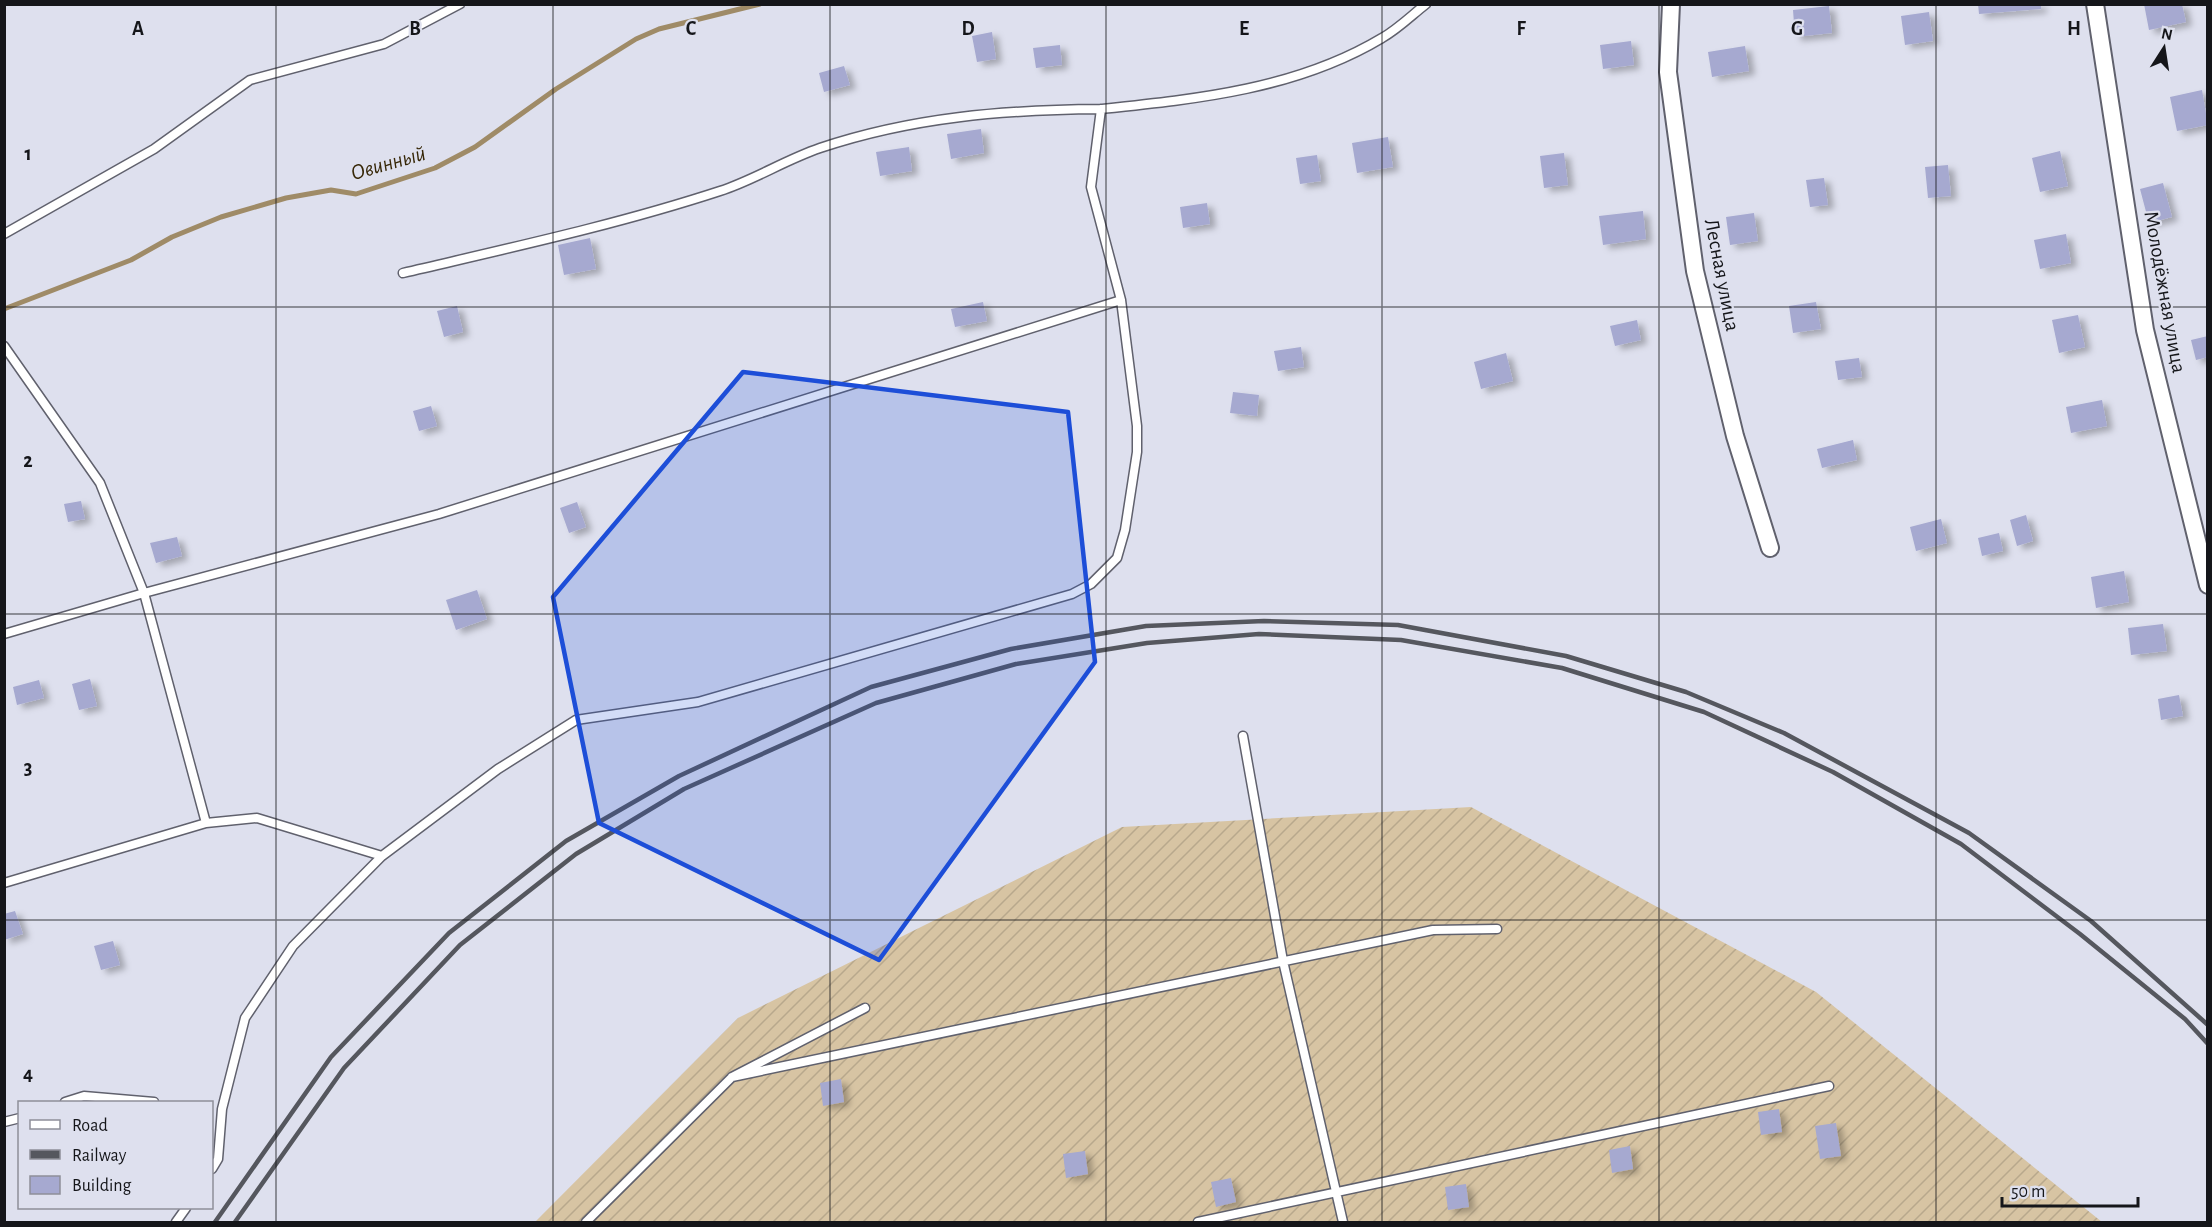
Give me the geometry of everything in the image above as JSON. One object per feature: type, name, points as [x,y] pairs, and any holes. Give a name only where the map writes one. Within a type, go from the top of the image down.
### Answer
[{"type":"street","name":"Лесная улица","points":[[1671,4],[1668,72],[1695,271],[1735,436],[1770,548]]},
{"type":"street","name":"Молодёжная улица","points":[[2095,4],[2145,330],[2208,585]]},
{"type":"lane","points":[[4,234],[154,149],[250,80],[384,44],[460,4]]},
{"type":"lane","points":[[404,273],[583,230],[721,191],[817,149],[867,134],[946,117],[1032,110],[1101,109],[1189,100],[1258,87],[1302,75],[1384,37],[1426,4]]},
{"type":"lane","points":[[213,1168],[218,1160],[222,1109],[245,1018],[293,946],[382,856],[498,769],[576,720],[698,702],[1072,594],[1091,584],[1117,558],[1125,530],[1137,452],[1137,426],[1121,300],[1091,187],[1101,109]]},
{"type":"lane","points":[[4,634],[144,593],[439,514],[1121,300]]},
{"type":"lane","points":[[4,346],[100,483],[144,593],[206,823]]},
{"type":"lane","points":[[1243,736],[1283,961],[1343,1222]]},
{"type":"lane","points":[[4,883],[206,823],[256,818],[382,856]]},
{"type":"lane","points":[[732,1077],[1433,930],[1497,929]]},
{"type":"lane","points":[[586,1222],[732,1077],[865,1008]]},
{"type":"lane","points":[[1198,1222],[1829,1086]]},
{"type":"lane","points":[[68,1101],[84,1096],[142,1101]]},
{"type":"lane","points":[[213,1108],[222,1109]]},
{"type":"lane","points":[[176,1222],[185,1209]]},
{"type":"highlighted area","points":[[743,372],[1068,412],[1095,662],[879,960],[599,823],[553,597]]},
{"type":"shaded area","points":[[1471,807],[1816,992],[2102,1222],[535,1222],[738,1018],[1122,827]]},
{"type":"building","points":[[1978,4],[2041,4],[2041,9],[1979,14]]},
{"type":"building","points":[[2144,4],[2182,4],[2186,22],[2149,30]]},
{"type":"building","points":[[1829,6],[1832,33],[1795,37],[1793,10]]},
{"type":"building","points":[[1929,12],[1933,41],[1905,45],[1901,16]]},
{"type":"building","points":[[992,32],[996,59],[977,62],[972,36]]},
{"type":"building","points":[[1631,41],[1634,65],[1603,69],[1600,45]]},
{"type":"building","points":[[1060,45],[1062,65],[1036,68],[1033,48]]},
{"type":"building","points":[[1745,46],[1749,71],[1712,77],[1708,52]]},
{"type":"building","points":[[844,66],[850,85],[824,92],[819,73]]},
{"type":"building","points":[[2202,90],[2208,125],[2177,131],[2170,97]]},
{"type":"building","points":[[981,129],[984,153],[951,159],[947,134]]},
{"type":"building","points":[[1388,137],[1393,167],[1357,173],[1352,143]]},
{"type":"building","points":[[909,147],[912,171],[880,176],[876,152]]},
{"type":"building","points":[[2060,151],[2068,186],[2040,192],[2032,158]]},
{"type":"building","points":[[1564,153],[1568,185],[1544,188],[1540,156]]},
{"type":"building","points":[[1317,155],[1321,181],[1300,184],[1296,158]]},
{"type":"building","points":[[1948,165],[1951,196],[1928,198],[1925,167]]},
{"type":"building","points":[[1824,178],[1828,205],[1810,207],[1806,180]]},
{"type":"building","points":[[2163,183],[2172,217],[2149,223],[2140,189]]},
{"type":"building","points":[[1207,203],[1210,224],[1183,228],[1180,207]]},
{"type":"building","points":[[1643,211],[1646,239],[1603,245],[1599,216]]},
{"type":"building","points":[[1754,213],[1758,241],[1730,245],[1726,217]]},
{"type":"building","points":[[2066,234],[2071,263],[2040,269],[2034,240]]},
{"type":"building","points":[[590,238],[596,269],[564,275],[558,245]]},
{"type":"building","points":[[983,302],[987,321],[955,327],[951,309]]},
{"type":"building","points":[[1816,302],[1821,329],[1793,333],[1789,306]]},
{"type":"building","points":[[457,306],[463,332],[444,337],[437,311]]},
{"type":"building","points":[[2078,315],[2085,347],[2059,353],[2052,320]]},
{"type":"building","points":[[1637,320],[1641,340],[1615,346],[1610,326]]},
{"type":"building","points":[[2208,336],[2208,357],[2196,360],[2191,340]]},
{"type":"building","points":[[1301,347],[1304,367],[1278,371],[1274,351]]},
{"type":"building","points":[[1506,353],[1513,381],[1481,389],[1474,362]]},
{"type":"building","points":[[1859,358],[1862,377],[1838,380],[1835,361]]},
{"type":"building","points":[[1233,392],[1259,395],[1257,416],[1230,413]]},
{"type":"building","points":[[2102,400],[2107,426],[2071,433],[2066,407]]},
{"type":"building","points":[[431,406],[437,426],[419,431],[413,411]]},
{"type":"building","points":[[1853,440],[1857,460],[1822,468],[1817,449]]},
{"type":"building","points":[[81,501],[85,519],[68,522],[64,504]]},
{"type":"building","points":[[577,502],[586,527],[569,533],[560,508]]},
{"type":"building","points":[[2026,515],[2033,541],[2017,546],[2010,520]]},
{"type":"building","points":[[1941,519],[1947,543],[1916,551],[1910,527]]},
{"type":"building","points":[[1999,533],[2003,551],[1982,556],[1978,538]]},
{"type":"building","points":[[177,537],[182,556],[156,563],[150,543]]},
{"type":"building","points":[[2124,571],[2129,602],[2096,608],[2091,577]]},
{"type":"building","points":[[477,590],[487,619],[456,630],[446,600]]},
{"type":"building","points":[[2163,624],[2167,651],[2131,655],[2128,628]]},
{"type":"building","points":[[90,679],[97,706],[79,710],[72,684]]},
{"type":"building","points":[[39,680],[44,698],[17,705],[13,687]]},
{"type":"building","points":[[2179,695],[2183,716],[2161,720],[2158,699]]},
{"type":"building","points":[[15,911],[23,934],[4,940],[4,914]]},
{"type":"building","points":[[113,941],[120,965],[101,970],[94,946]]},
{"type":"building","points":[[841,1079],[844,1102],[823,1106],[820,1083]]},
{"type":"building","points":[[1779,1109],[1782,1132],[1761,1135],[1758,1112]]},
{"type":"building","points":[[1836,1123],[1841,1156],[1820,1159],[1815,1126]]},
{"type":"building","points":[[1630,1146],[1633,1169],[1612,1173],[1609,1150]]},
{"type":"building","points":[[1085,1151],[1088,1174],[1066,1178],[1063,1154]]},
{"type":"building","points":[[1231,1178],[1236,1202],[1216,1207],[1211,1182]]},
{"type":"building","points":[[1466,1184],[1469,1207],[1448,1210],[1445,1187]]},
{"type":"waterway","name":"Овинный","points":[[4,309],[131,260],[172,237],[221,217],[286,198],[331,190],[356,194],[435,168],[475,147],[556,89],[636,39],[659,29],[760,4]]},
{"type":"railway","points":[[215,1222],[331,1057],[449,933],[566,841],[679,776],[871,687],[1011,649],[1146,626],[1264,621],[1398,625],[1566,656],[1686,692],[1784,733],[1969,833],[2091,921],[2208,1025]]},
{"type":"railway","points":[[235,1222],[344,1068],[460,945],[576,854],[684,789],[876,703],[1016,664],[1147,643],[1259,634],[1401,640],[1562,668],[1704,712],[1833,772],[1961,844],[2080,934],[2185,1019],[2208,1044]]}]
